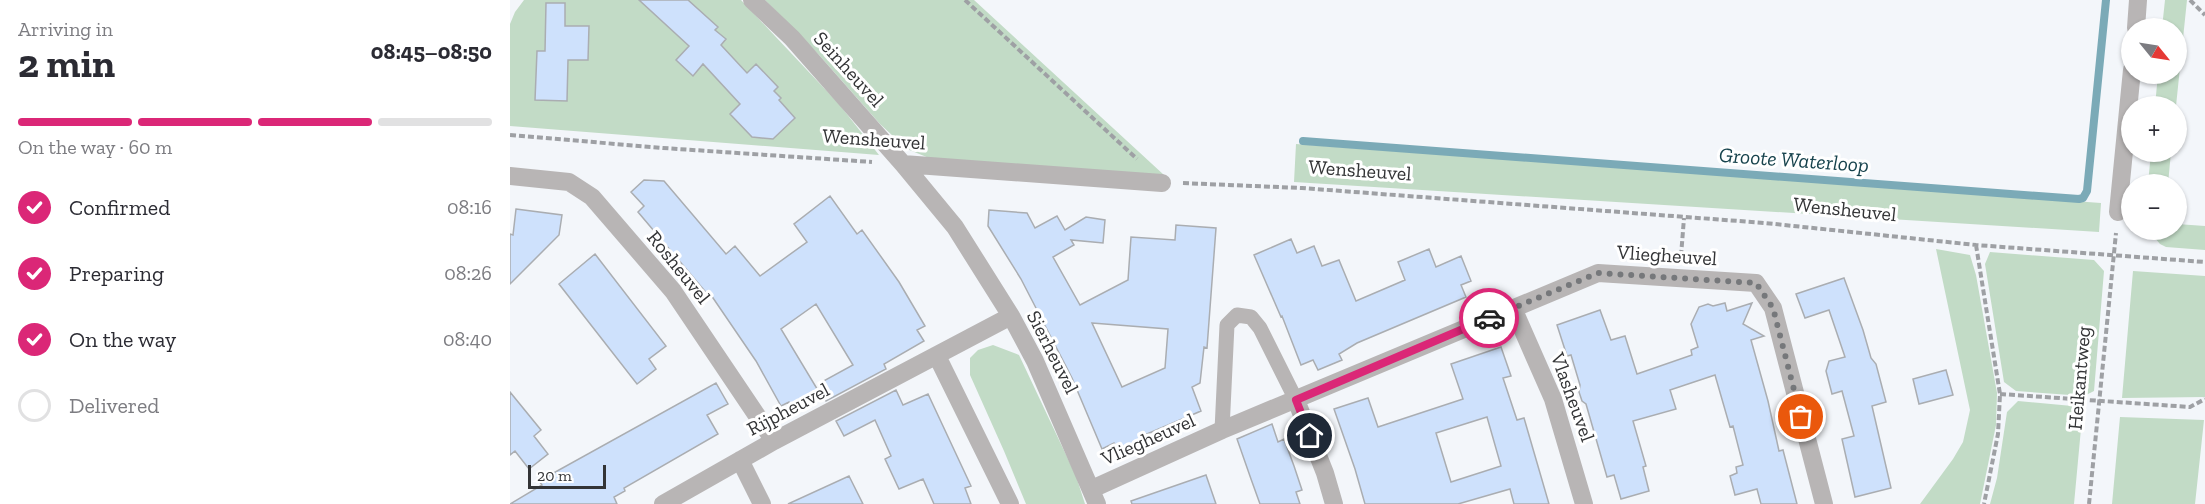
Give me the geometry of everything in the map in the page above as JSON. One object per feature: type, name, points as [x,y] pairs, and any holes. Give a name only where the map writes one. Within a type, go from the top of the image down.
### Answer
[{"type":"street","name":"Seinheuvel","points":[[752,0],[792,38],[955,227]]},
{"type":"street","points":[[2137,18],[2138,0]]},
{"type":"street","points":[[2118,212],[2131,84]]},
{"type":"street","name":"Wensheuvel","points":[[903,164],[1162,183]]},
{"type":"street","name":"Rosheuvel","points":[[510,176],[569,183],[592,197],[673,291],[774,441]]},
{"type":"street","name":"Sierheuvel","points":[[955,227],[1011,316],[1035,361],[1095,496]]},
{"type":"street","name":"Vliegheuvel","points":[[1095,496],[1222,430],[1598,273],[1756,283],[1773,308],[1824,504]]},
{"type":"street","name":"Vlasheuvel","points":[[1513,308],[1553,399],[1584,504]]},
{"type":"street","name":"Rijpheuvel","points":[[663,504],[774,441],[1011,316]]},
{"type":"street","points":[[937,356],[1010,504]]},
{"type":"street","points":[[1296,400],[1325,473],[1334,504]]},
{"type":"street","points":[[740,460],[762,504]]},
{"type":"lane","name":"Vliegheuvel","points":[[1222,430],[1227,325],[1237,315],[1251,317],[1260,328],[1296,400]]},
{"type":"path","points":[[964,0],[1162,183]]},
{"type":"path","points":[[2190,0],[2205,15]]},
{"type":"path","name":"Wensheuvel","points":[[510,135],[903,164]]},
{"type":"path","name":"Wensheuvel","points":[[1162,183],[1302,188],[1765,223],[1976,245],[2205,262]]},
{"type":"path","points":[[1678,278],[1684,218]]},
{"type":"path","points":[[1976,245],[2000,394],[1998,434],[1984,504]]},
{"type":"path","name":"Heikantweg","points":[[2089,504],[2114,256]]},
{"type":"path","points":[[2000,394],[2190,407],[2205,399]]},
{"type":"green space","points":[[524,0],[741,0],[839,104],[879,155],[510,126],[510,24]]},
{"type":"green space","points":[[765,0],[974,0],[1164,175],[934,160],[907,149],[880,124],[819,55]]},
{"type":"green space","points":[[2165,0],[2187,0],[2185,18],[2163,18]]},
{"type":"green space","points":[[2157,84],[2178,84],[2177,96],[2156,96]]},
{"type":"green space","points":[[1296,144],[2101,203],[2099,232],[1294,182]]},
{"type":"green space","points":[[2150,162],[2170,162],[2169,174],[2149,174]]},
{"type":"green space","points":[[2187,225],[2205,226],[2205,250],[2166,247],[2157,240],[2187,240]]},
{"type":"green space","points":[[1936,249],[1970,255],[1976,275],[1997,393],[1996,425],[1980,504],[1920,504],[1963,442],[1970,410]]},
{"type":"green space","points":[[1990,252],[2094,260],[2104,271],[2094,391],[2084,396],[2016,391],[2004,382],[1985,264]]},
{"type":"green space","points":[[2133,271],[2205,276],[2205,397],[2122,398]]},
{"type":"green space","points":[[993,345],[1019,355],[1076,476],[1085,504],[1026,504],[970,375],[970,358],[978,350]]},
{"type":"green space","points":[[2018,401],[2083,407],[2074,504],[1990,504],[1997,478],[2007,412]]},
{"type":"green space","points":[[2120,417],[2204,420],[2195,504],[2112,504]]},
{"type":"building","points":[[639,0],[688,0],[718,27],[715,30],[726,39],[721,45],[747,73],[756,64],[778,87],[774,91],[795,118],[773,139],[752,137],[730,114],[740,104],[703,64],[693,76],[676,60],[689,46]]},
{"type":"building","points":[[546,3],[565,3],[565,26],[589,26],[588,60],[568,60],[567,101],[535,100],[537,51],[545,51]]},
{"type":"building","points":[[644,180],[664,181],[726,254],[735,246],[760,276],[807,242],[794,224],[830,196],[857,234],[862,230],[899,282],[925,326],[917,330],[924,341],[884,364],[886,369],[826,401],[818,384],[853,365],[816,304],[781,329],[822,397],[794,412],[789,402],[781,406],[756,361],[711,295],[709,296],[638,212],[644,206],[631,192]]},
{"type":"building","points":[[516,209],[562,215],[559,235],[510,284],[510,234],[513,235]]},
{"type":"building","points":[[989,210],[1027,213],[1035,228],[1057,216],[1065,230],[1086,217],[1105,220],[1103,243],[1071,240],[1074,245],[1053,257],[1080,305],[1128,280],[1131,237],[1175,240],[1176,225],[1216,228],[1207,348],[1204,347],[1200,383],[1192,387],[1201,411],[1140,437],[1143,444],[1119,454],[1114,443],[1102,449],[1072,378],[1021,279],[988,226]],"holes":[[[1092,323],[1168,329],[1165,368],[1122,387]]]},
{"type":"building","points":[[1291,239],[1297,253],[1314,246],[1322,266],[1339,260],[1356,301],[1405,280],[1398,262],[1429,249],[1436,267],[1461,256],[1471,281],[1461,285],[1466,297],[1357,343],[1339,354],[1342,360],[1318,370],[1313,360],[1301,365],[1254,255]]},
{"type":"building","points":[[595,254],[666,346],[649,359],[656,369],[637,384],[559,284]]},
{"type":"building","points":[[1844,278],[1871,358],[1876,364],[1886,402],[1872,406],[1891,488],[1855,497],[1842,439],[1854,436],[1842,391],[1832,394],[1826,371],[1829,361],[1845,357],[1829,310],[1805,318],[1796,294]]},
{"type":"building","points":[[1725,303],[1727,311],[1752,303],[1743,324],[1764,336],[1751,340],[1779,451],[1783,450],[1797,504],[1761,504],[1757,489],[1735,495],[1730,476],[1737,473],[1736,467],[1743,465],[1733,426],[1730,427],[1715,375],[1670,390],[1676,409],[1633,421],[1646,466],[1643,467],[1649,491],[1621,499],[1614,475],[1607,477],[1586,404],[1582,401],[1579,392],[1580,385],[1571,355],[1567,356],[1557,325],[1600,310],[1611,340],[1625,336],[1637,374],[1692,355],[1691,350],[1698,347],[1691,324],[1699,307]]},
{"type":"building","points":[[1501,347],[1511,376],[1503,378],[1517,420],[1524,418],[1549,504],[1514,504],[1510,489],[1458,504],[1365,504],[1334,409],[1368,398],[1378,427],[1463,399],[1451,364]],"holes":[[[1487,417],[1501,466],[1451,482],[1436,433]]]},
{"type":"building","points":[[1946,370],[1953,395],[1919,404],[1913,379]]},
{"type":"building","points":[[716,383],[728,404],[707,415],[718,434],[624,488],[625,491],[614,497],[617,504],[510,504],[542,485],[539,481]]},
{"type":"building","points":[[896,390],[903,405],[928,394],[971,486],[965,488],[971,504],[934,504],[923,479],[899,489],[885,459],[891,456],[875,420],[844,436],[836,421]]},
{"type":"building","points":[[510,392],[541,430],[534,436],[548,454],[529,469],[515,451],[510,455]]},
{"type":"building","points":[[1272,424],[1278,442],[1284,439],[1294,466],[1302,490],[1296,492],[1300,504],[1260,504],[1237,439]]},
{"type":"building","points":[[1206,475],[1216,504],[1132,504],[1131,501]]},
{"type":"building","points":[[849,476],[863,504],[788,504]]},
{"type":"waterway","name":"Groote Waterloop","points":[[1303,141],[2079,199],[2083,198],[2087,191],[2106,0]]},
{"type":"way so far","points":[[1489,318],[1598,273],[1756,283],[1773,308],[1801,417]]},
{"type":"route","points":[[1310,436],[1296,400],[1489,318]]}]
